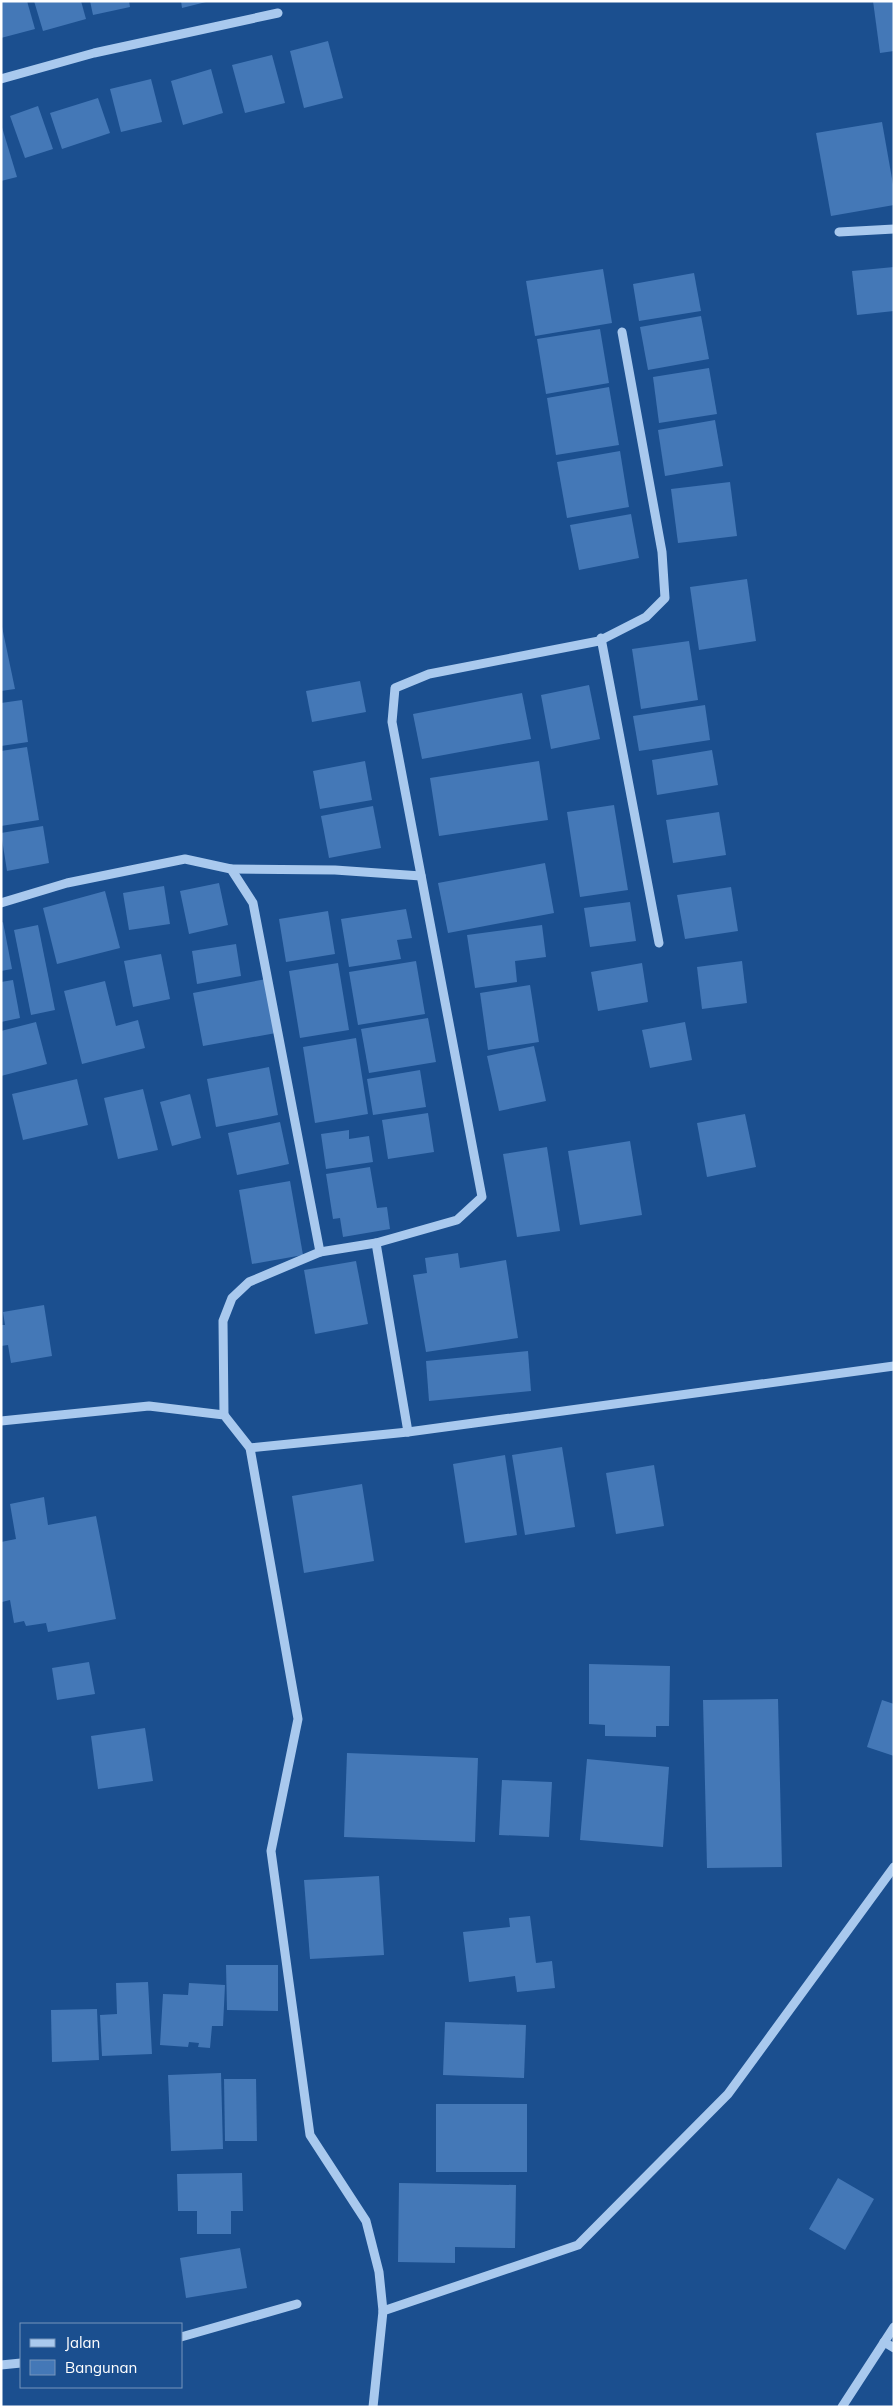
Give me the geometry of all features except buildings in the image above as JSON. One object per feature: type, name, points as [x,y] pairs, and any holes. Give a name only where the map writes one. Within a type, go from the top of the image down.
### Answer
[{"type":"street","points":[[1,80],[94,53],[278,13]]},
{"type":"street","points":[[840,232],[894,229]]},
{"type":"street","points":[[373,2407],[384,2311],[379,2272],[366,2221],[310,2135],[271,1851],[298,1719],[250,1448],[224,1415],[223,1321],[232,1298],[249,1282],[320,1252],[376,1243],[457,1220],[482,1197],[392,722],[395,688],[429,674],[599,641],[601,638],[646,617],[665,598],[662,552],[622,332]]},
{"type":"street","points":[[601,638],[659,942]]},
{"type":"street","points":[[1,904],[67,883],[185,859],[232,869],[335,870],[421,876]]},
{"type":"street","points":[[232,869],[253,903],[320,1252]]},
{"type":"street","points":[[376,1243],[408,1432]]},
{"type":"street","points":[[250,1448],[408,1432],[894,1366]]},
{"type":"street","points":[[1,1421],[149,1406],[224,1415]]},
{"type":"street","points":[[384,2311],[578,2245],[728,2094],[894,1867]]},
{"type":"street","points":[[182,2337],[297,2304]]},
{"type":"street","points":[[842,2407],[894,2327]]},
{"type":"street","points":[[884,2342],[894,2348]]},
{"type":"street","points":[[1,2365],[20,2363]]}]
